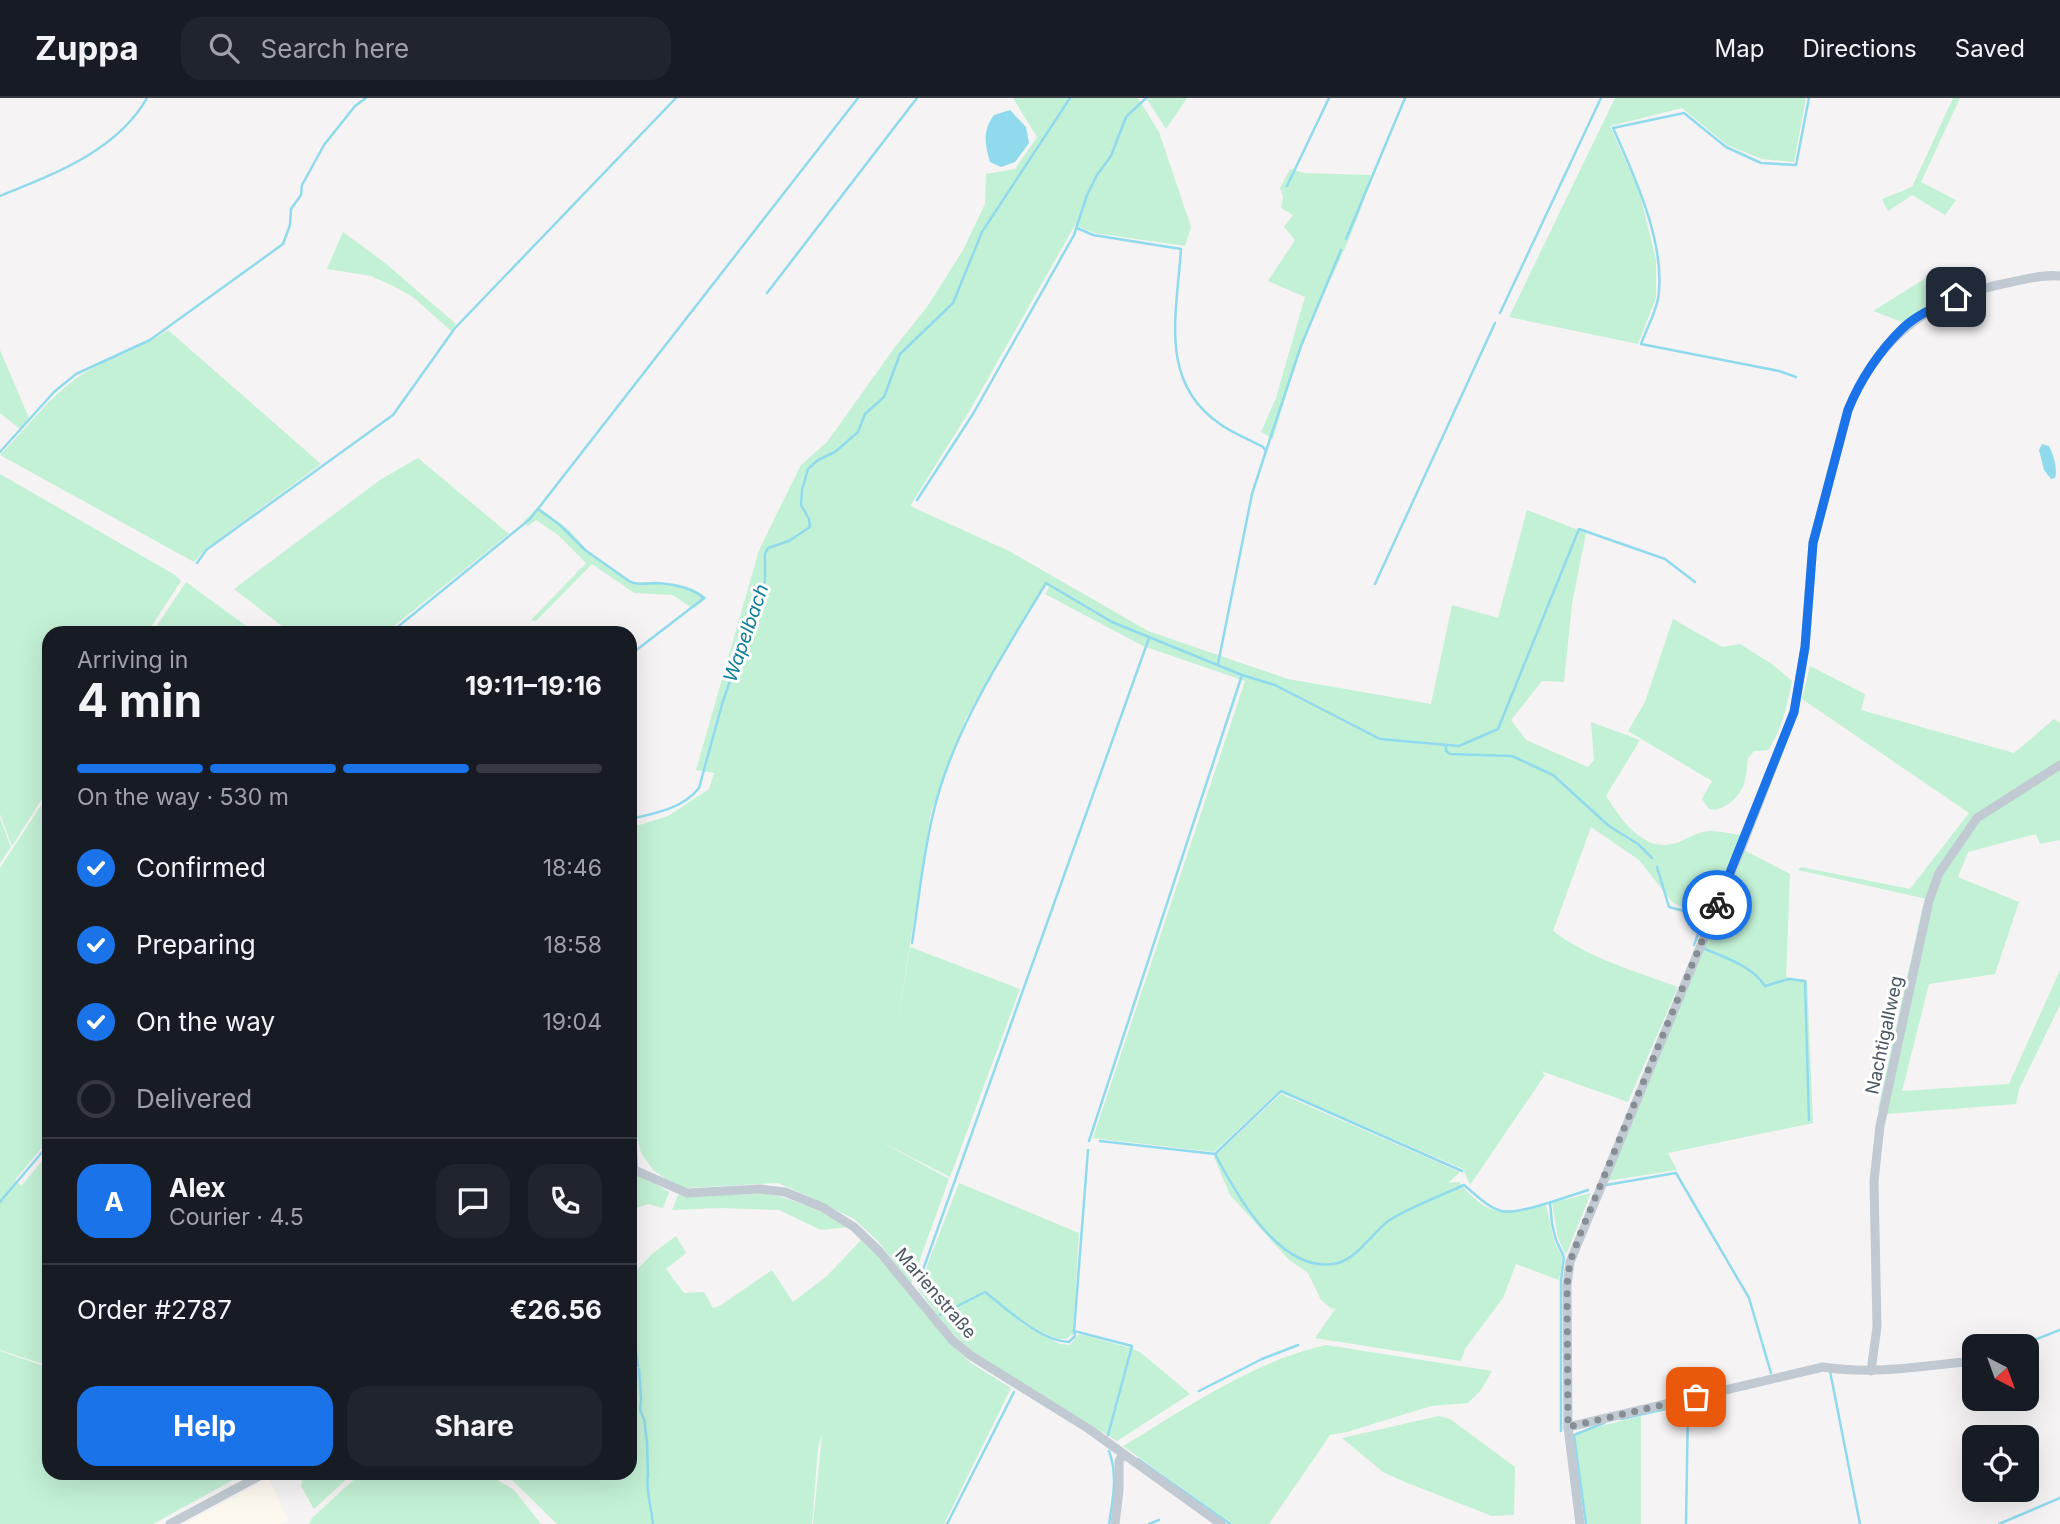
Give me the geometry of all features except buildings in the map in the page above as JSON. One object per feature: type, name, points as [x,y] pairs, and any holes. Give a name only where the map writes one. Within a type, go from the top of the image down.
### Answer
[{"type":"street","points":[[1580,1524],[1568,1427],[1567,1285],[1570,1262],[1786,738],[1794,712],[1805,647],[1813,543],[1841,433],[1857,389],[1903,328],[1930,310],[1956,297],[1989,286],[2059,273]]},
{"type":"street","name":"Nachtigallweg","points":[[1871,1371],[1877,1327],[1874,1181],[1880,1126],[1929,901],[1939,873],[1977,818],[2060,765]]},
{"type":"street","name":"Marienstraße","points":[[637,1170],[687,1193],[760,1189],[785,1192],[822,1207],[854,1227],[870,1243],[961,1348],[1089,1429],[1221,1524]]},
{"type":"street","points":[[1568,1427],[1823,1367],[1850,1372],[1962,1362]]},
{"type":"street","points":[[1115,1524],[1119,1461],[1123,1454]]},
{"type":"street","points":[[170,1524],[252,1480]]},
{"type":"shaded area","points":[[265,1480],[270,1480],[288,1520],[282,1524],[185,1524]]},
{"type":"green space","points":[[1013,98],[1138,98],[1159,132],[1191,227],[1185,246],[1094,233],[1075,225],[970,410],[910,506],[1009,551],[1148,631],[1288,679],[1431,704],[1452,605],[1498,618],[1527,510],[1586,533],[1572,604],[1564,682],[1542,681],[1511,720],[1526,740],[1588,767],[1594,760],[1591,722],[1640,740],[1606,796],[1625,823],[1651,843],[1672,844],[1707,831],[1741,835],[1707,917],[1673,903],[1639,860],[1591,827],[1553,931],[1597,957],[1678,987],[1628,1102],[1541,1071],[1545,1075],[1470,1185],[1463,1169],[1280,1090],[1214,1152],[1093,1138],[1245,681],[1143,646],[1045,594],[1049,587],[1044,585],[966,718],[931,812],[895,1038],[910,947],[1020,989],[950,1177],[878,1140],[949,1179],[911,1284],[878,1241],[854,1219],[810,1197],[778,1183],[685,1188],[653,1170],[641,1153],[637,1136],[637,826],[668,816],[709,789],[714,773],[696,770],[759,550],[801,465],[827,442],[927,307],[962,252],[985,204],[986,174],[1015,169],[1037,137]]},
{"type":"green space","points":[[1146,98],[1187,98],[1166,129]]},
{"type":"green space","points":[[1615,98],[1806,98],[1794,162],[1762,159],[1727,145],[1682,108],[1610,126],[1639,191],[1656,260],[1656,298],[1638,344],[1509,317]]},
{"type":"green space","points":[[1953,98],[1960,98],[1921,182],[1956,200],[1945,215],[1912,195],[1888,211],[1882,199],[1912,187]]},
{"type":"green space","points":[[1290,169],[1304,173],[1371,175],[1357,220],[1302,346],[1273,439],[1261,432],[1276,398],[1305,297],[1268,281],[1295,240],[1284,227],[1293,215],[1281,208],[1283,197],[1280,188]]},
{"type":"green space","points":[[343,232],[385,263],[456,324],[451,331],[413,297],[393,286],[371,276],[327,269]]},
{"type":"green space","points":[[1939,270],[1953,292],[1902,322],[1873,311]]},
{"type":"green space","points":[[168,330],[321,464],[205,549],[194,562],[0,455],[48,403],[81,375]]},
{"type":"green space","points":[[0,350],[29,418],[20,429],[0,413]]},
{"type":"green space","points":[[418,458],[509,534],[394,626],[282,626],[234,589],[380,480]]},
{"type":"green space","points":[[0,474],[175,575],[181,581],[152,626],[42,626],[42,799],[12,846],[0,814]]},
{"type":"green space","points":[[538,507],[569,530],[587,550],[630,581],[682,585],[707,598],[693,609],[673,595],[634,593],[592,564],[536,621],[531,620],[586,563],[558,535],[536,520],[528,526],[524,521]]},
{"type":"green space","points":[[186,582],[246,626],[157,626]]},
{"type":"green space","points":[[1673,619],[1722,647],[1740,644],[1772,664],[1792,681],[1783,717],[1773,742],[1768,750],[1754,751],[1748,758],[1746,777],[1740,791],[1732,802],[1715,810],[1709,809],[1702,799],[1712,781],[1628,731],[1645,702]]},
{"type":"green space","points":[[1810,666],[1863,693],[1865,695],[1861,710],[2014,753],[2054,719],[2060,723],[2060,840],[2040,844],[2036,834],[1968,852],[1958,877],[2019,902],[1995,974],[1929,984],[1902,1091],[2009,1084],[2060,970],[2060,1005],[2019,1089],[2016,1104],[1887,1114],[1878,1109],[1923,905],[1930,907],[1931,900],[1798,870],[1801,867],[1910,889],[1969,813],[1802,699]]},
{"type":"green space","points":[[42,804],[42,1147],[15,1180],[21,1186],[42,1161],[42,1364],[0,1350],[0,868]]},
{"type":"green space","points":[[0,818],[11,847],[0,863]]},
{"type":"green space","points":[[1744,850],[1790,874],[1786,977],[1807,981],[1813,1123],[1668,1153],[1677,1170],[1606,1181]]},
{"type":"green space","points":[[1281,1094],[1460,1172],[1448,1183],[1459,1182],[1469,1194],[1489,1208],[1509,1212],[1546,1205],[1554,1241],[1563,1258],[1559,1280],[1516,1264],[1503,1298],[1465,1349],[1461,1361],[1315,1338],[1336,1308],[1332,1309],[1321,1300],[1308,1273],[1288,1259],[1230,1195],[1214,1157]]},
{"type":"green space","points":[[637,1175],[669,1192],[663,1208],[648,1204],[637,1208]]},
{"type":"green space","points":[[959,1183],[1079,1233],[1073,1334],[1066,1339],[1058,1339],[1017,1321],[1060,1344],[1070,1345],[1079,1334],[1131,1348],[1140,1352],[1190,1394],[1117,1441],[973,1353],[949,1330],[918,1289]]},
{"type":"green space","points":[[1591,1193],[1566,1255],[1558,1238],[1552,1203]]},
{"type":"green space","points":[[767,1194],[809,1207],[849,1227],[821,1230],[779,1210],[672,1210],[678,1195]]},
{"type":"green space","points":[[676,1236],[686,1253],[666,1269],[684,1293],[704,1292],[713,1308],[772,1270],[793,1302],[827,1276],[863,1238],[950,1344],[971,1363],[1011,1388],[944,1524],[813,1524],[822,1435],[818,1448],[812,1524],[557,1524],[512,1480],[637,1480],[637,1270]]},
{"type":"green space","points":[[1326,1345],[1492,1371],[1481,1390],[1468,1403],[1431,1406],[1330,1435],[1269,1524],[1232,1524],[1123,1446],[1246,1374]]},
{"type":"green space","points":[[0,1351],[42,1366],[42,1480],[233,1480],[153,1524],[0,1524]]},
{"type":"green space","points":[[1439,1416],[1450,1419],[1515,1467],[1514,1515],[1492,1516],[1405,1482],[1383,1472],[1342,1438]]},
{"type":"green space","points":[[1641,1416],[1641,1524],[1587,1524],[1575,1436],[1593,1428]]},
{"type":"green space","points":[[302,1480],[345,1480],[314,1509],[301,1486]]},
{"type":"green space","points":[[353,1480],[498,1480],[514,1490],[541,1524],[309,1524],[312,1518]]},
{"type":"water","points":[[1010,110],[1026,127],[1029,143],[1015,162],[1001,167],[990,162],[986,132],[994,115]]},
{"type":"water","points":[[2042,444],[2049,446],[2052,453],[2055,478],[2051,479],[2044,470],[2039,450]]},
{"type":"waterway","points":[[0,196],[42,179],[102,146],[119,133],[147,98]]},
{"type":"waterway","points":[[0,452],[54,392],[76,374],[150,340],[283,244],[290,225],[291,209],[301,195],[302,185],[324,145],[355,106],[366,98]]},
{"type":"waterway","points":[[197,563],[206,550],[393,415],[455,328],[676,98]]},
{"type":"waterway","points":[[399,626],[530,519],[858,98]]},
{"type":"waterway","points":[[767,293],[917,98]]},
{"type":"waterway","name":"Wapelbach","points":[[637,817],[677,805],[699,788],[723,701],[765,581],[765,554],[768,548],[789,541],[810,527],[809,519],[801,505],[808,469],[818,460],[835,452],[858,432],[865,414],[884,397],[900,354],[953,303],[982,232],[1070,98]]},
{"type":"waterway","points":[[917,500],[973,414],[1074,235],[1087,195],[1111,156],[1126,117],[1146,98]]},
{"type":"waterway","points":[[1287,186],[1329,98]]},
{"type":"waterway","points":[[1346,239],[1405,98]]},
{"type":"waterway","points":[[1500,313],[1601,98]]},
{"type":"waterway","points":[[1796,377],[1779,371],[1641,344],[1658,299],[1658,257],[1647,211],[1613,128],[1684,113],[1726,147],[1761,163],[1796,165],[1809,98]]},
{"type":"waterway","points":[[1077,228],[1093,235],[1181,249],[1175,321],[1176,345],[1179,367],[1187,388],[1200,407],[1220,424],[1266,451],[1252,494],[1218,664]]},
{"type":"waterway","points":[[1266,451],[1301,346],[1341,250]]},
{"type":"waterway","points":[[1375,584],[1495,323]]},
{"type":"waterway","points":[[538,509],[560,525],[585,550],[632,583],[676,585],[694,591],[704,598],[637,650]]},
{"type":"waterway","points":[[912,943],[934,810],[954,750],[981,693],[1046,583],[1112,622],[1242,675],[1275,685],[1380,739],[1459,746],[1498,729],[1579,529],[1665,559],[1695,582]]},
{"type":"waterway","points":[[919,1281],[1149,638]]},
{"type":"waterway","points":[[1089,1141],[1242,675]]},
{"type":"waterway","points":[[1446,745],[1446,751],[1450,754],[1512,756],[1553,775],[1609,826],[1638,844],[1652,858]]},
{"type":"waterway","points":[[1657,867],[1669,907],[1703,916],[1694,945]]},
{"type":"waterway","points":[[1705,949],[1746,968],[1765,986],[1789,979],[1805,981],[1809,1120]]},
{"type":"waterway","points":[[1100,1141],[1215,1154],[1281,1091],[1462,1171]]},
{"type":"waterway","points":[[1088,1150],[1074,1331],[1132,1346],[1108,1435]]},
{"type":"waterway","name":"Wapelbach","points":[[0,1202],[42,1152]]},
{"type":"waterway","points":[[1215,1154],[1235,1190],[1263,1229],[1298,1258],[1317,1264],[1345,1260],[1394,1217],[1464,1185],[1481,1200],[1501,1211],[1520,1210],[1588,1190]]},
{"type":"waterway","points":[[1606,1185],[1676,1173],[1749,1298],[1771,1373]]},
{"type":"waterway","points":[[1550,1203],[1556,1240],[1564,1257],[1561,1280],[1561,1431]]},
{"type":"waterway","points":[[940,1315],[985,1292],[1024,1323],[1047,1336],[1069,1342],[1075,1336],[1074,1331]]},
{"type":"waterway","points":[[2039,1338],[2060,1330]]},
{"type":"waterway","points":[[1199,1391],[1262,1359],[1298,1345]]},
{"type":"waterway","points":[[637,1358],[638,1366]]},
{"type":"waterway","points":[[639,1369],[640,1410],[647,1442],[647,1486],[653,1524]]},
{"type":"waterway","points":[[1828,1371],[1860,1524]]},
{"type":"waterway","points":[[947,1524],[1014,1392]]},
{"type":"waterway","points":[[1621,1419],[1688,1404],[1686,1524]]},
{"type":"waterway","points":[[1586,1524],[1574,1435],[1604,1423]]},
{"type":"waterway","points":[[1109,1451],[1114,1478],[1109,1524]]},
{"type":"waterway","points":[[1138,1459],[1230,1524]]},
{"type":"waterway","points":[[1999,1524],[2060,1498]]},
{"type":"waterway","points":[[1149,1524],[1159,1520]]},
{"type":"way so far","points":[[1696,1397],[1568,1427],[1567,1285],[1570,1262],[1581,1232],[1717,905]]},
{"type":"route","points":[[1717,905],[1786,738],[1794,712],[1805,647],[1813,543],[1848,410],[1857,389],[1875,362],[1903,328],[1956,297]]}]
